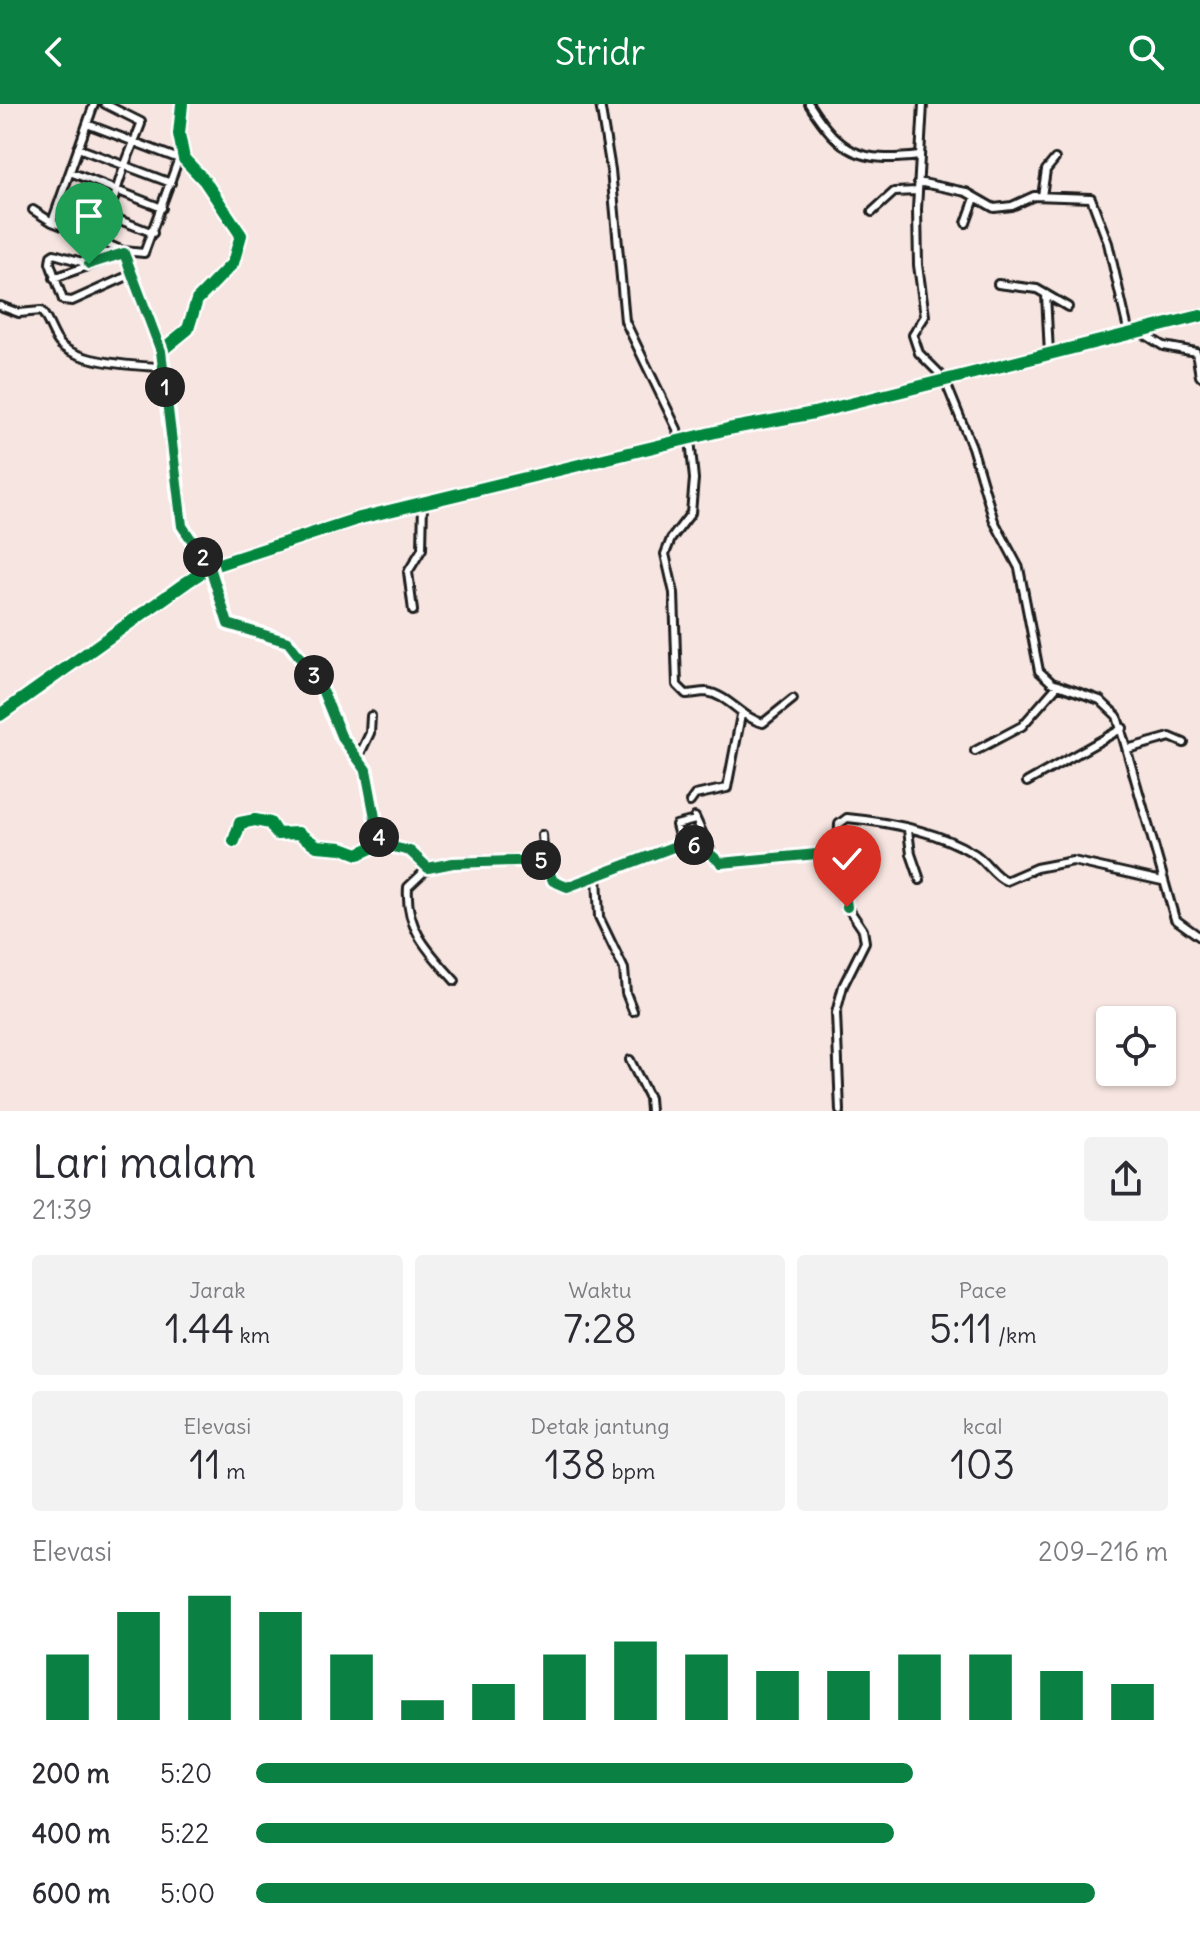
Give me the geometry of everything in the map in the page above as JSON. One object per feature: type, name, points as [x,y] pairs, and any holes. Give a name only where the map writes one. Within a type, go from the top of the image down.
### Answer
[{"type":"street","points":[[52,222],[94,104]]},
{"type":"street","points":[[89,264],[140,118],[105,104]]},
{"type":"street","points":[[33,210],[52,222],[124,252],[142,254],[153,233],[180,156],[182,104]]},
{"type":"street","points":[[600,104],[611,170],[625,321],[677,429],[678,441]]},
{"type":"street","points":[[809,104],[835,139],[861,157],[919,156]]},
{"type":"street","points":[[923,104],[917,191],[918,265],[925,316],[913,340],[919,353],[944,378],[972,447],[994,521],[1019,568],[1039,671],[1058,685],[1106,703],[1123,728],[1162,881],[1176,922],[1200,937]]},
{"type":"street","points":[[87,124],[180,156],[241,235],[233,263],[197,300],[188,329],[161,351]]},
{"type":"street","points":[[78,148],[171,183]]},
{"type":"street","points":[[1042,196],[1046,170],[1055,159]]},
{"type":"street","points":[[70,172],[162,208]]},
{"type":"street","points":[[918,182],[966,192],[1003,208],[1042,196],[1076,195],[1094,201],[1119,281],[1129,334]]},
{"type":"street","points":[[872,212],[894,192],[917,191]]},
{"type":"street","points":[[61,197],[153,233]]},
{"type":"street","points":[[966,223],[975,198]]},
{"type":"street","points":[[54,278],[124,252]]},
{"type":"street","points":[[124,252],[161,351],[182,526],[210,567],[228,624],[280,638],[292,645],[319,682],[341,736],[366,770],[380,844]]},
{"type":"street","points":[[89,264],[52,255],[50,263],[62,298],[69,302],[132,274]]},
{"type":"street","points":[[998,284],[1037,289],[1068,307]]},
{"type":"street","points":[[1046,294],[1049,354]]},
{"type":"street","points":[[0,306],[19,313],[41,311],[60,344],[69,350],[127,365],[162,367]]},
{"type":"street","points":[[0,715],[210,567],[321,530],[423,502],[678,441],[814,413],[1200,316]]},
{"type":"street","points":[[1141,332],[1163,346],[1196,352],[1200,376]]},
{"type":"street","points":[[690,439],[694,479],[691,513],[665,549],[674,593],[675,680],[682,692],[712,694],[729,702],[741,715],[763,723],[793,699]]},
{"type":"street","points":[[413,611],[408,572],[422,549],[423,502]]},
{"type":"street","points":[[975,751],[1022,726],[1058,685]]},
{"type":"street","points":[[690,802],[695,795],[727,788],[741,715]]},
{"type":"street","points":[[358,758],[370,733],[371,716]]},
{"type":"street","points":[[1027,782],[1123,728]]},
{"type":"street","points":[[1127,749],[1170,737],[1184,743]]},
{"type":"street","points":[[681,844],[676,825],[695,819],[711,852],[721,863],[838,852]]},
{"type":"street","points":[[840,1111],[836,1013],[843,986],[865,942],[863,930],[846,905],[838,852],[839,824],[843,819],[873,821],[963,847],[982,858],[1006,881],[1036,868],[1073,861],[1162,881]]},
{"type":"street","points":[[234,841],[238,825],[255,820],[270,823],[277,834],[298,833],[321,847],[339,847],[360,854],[380,844],[410,851],[428,868]]},
{"type":"street","points":[[908,830],[911,854],[920,880]]},
{"type":"street","points":[[542,835],[538,860],[553,881],[563,887],[628,867],[681,844],[711,852]]},
{"type":"street","points":[[455,981],[418,941],[409,917],[408,887],[428,868],[538,860]]},
{"type":"street","points":[[597,876],[599,917],[625,980],[633,1011]]},
{"type":"street","points":[[630,1060],[649,1098],[650,1111]]},
{"type":"cycle path","points":[[182,104],[179,134],[184,159],[204,180],[241,235],[233,263],[197,300],[188,329],[161,351],[182,526],[210,567],[228,624],[288,642],[319,682],[341,736],[366,770],[380,844],[358,854],[342,848],[317,846],[298,833],[277,834],[270,823],[255,820],[240,823],[234,841]]},
{"type":"cycle path","points":[[0,715],[210,567],[360,518],[728,429],[814,413],[1200,316]]},
{"type":"route","points":[[89,264],[124,253],[152,325],[161,351],[182,526],[210,567],[226,620],[230,626],[288,642],[319,682],[343,740],[366,770],[380,844],[413,852],[428,868],[453,863],[544,860],[553,881],[567,887],[605,871],[628,867],[681,844],[702,847],[721,863],[838,852],[847,907]]}]
